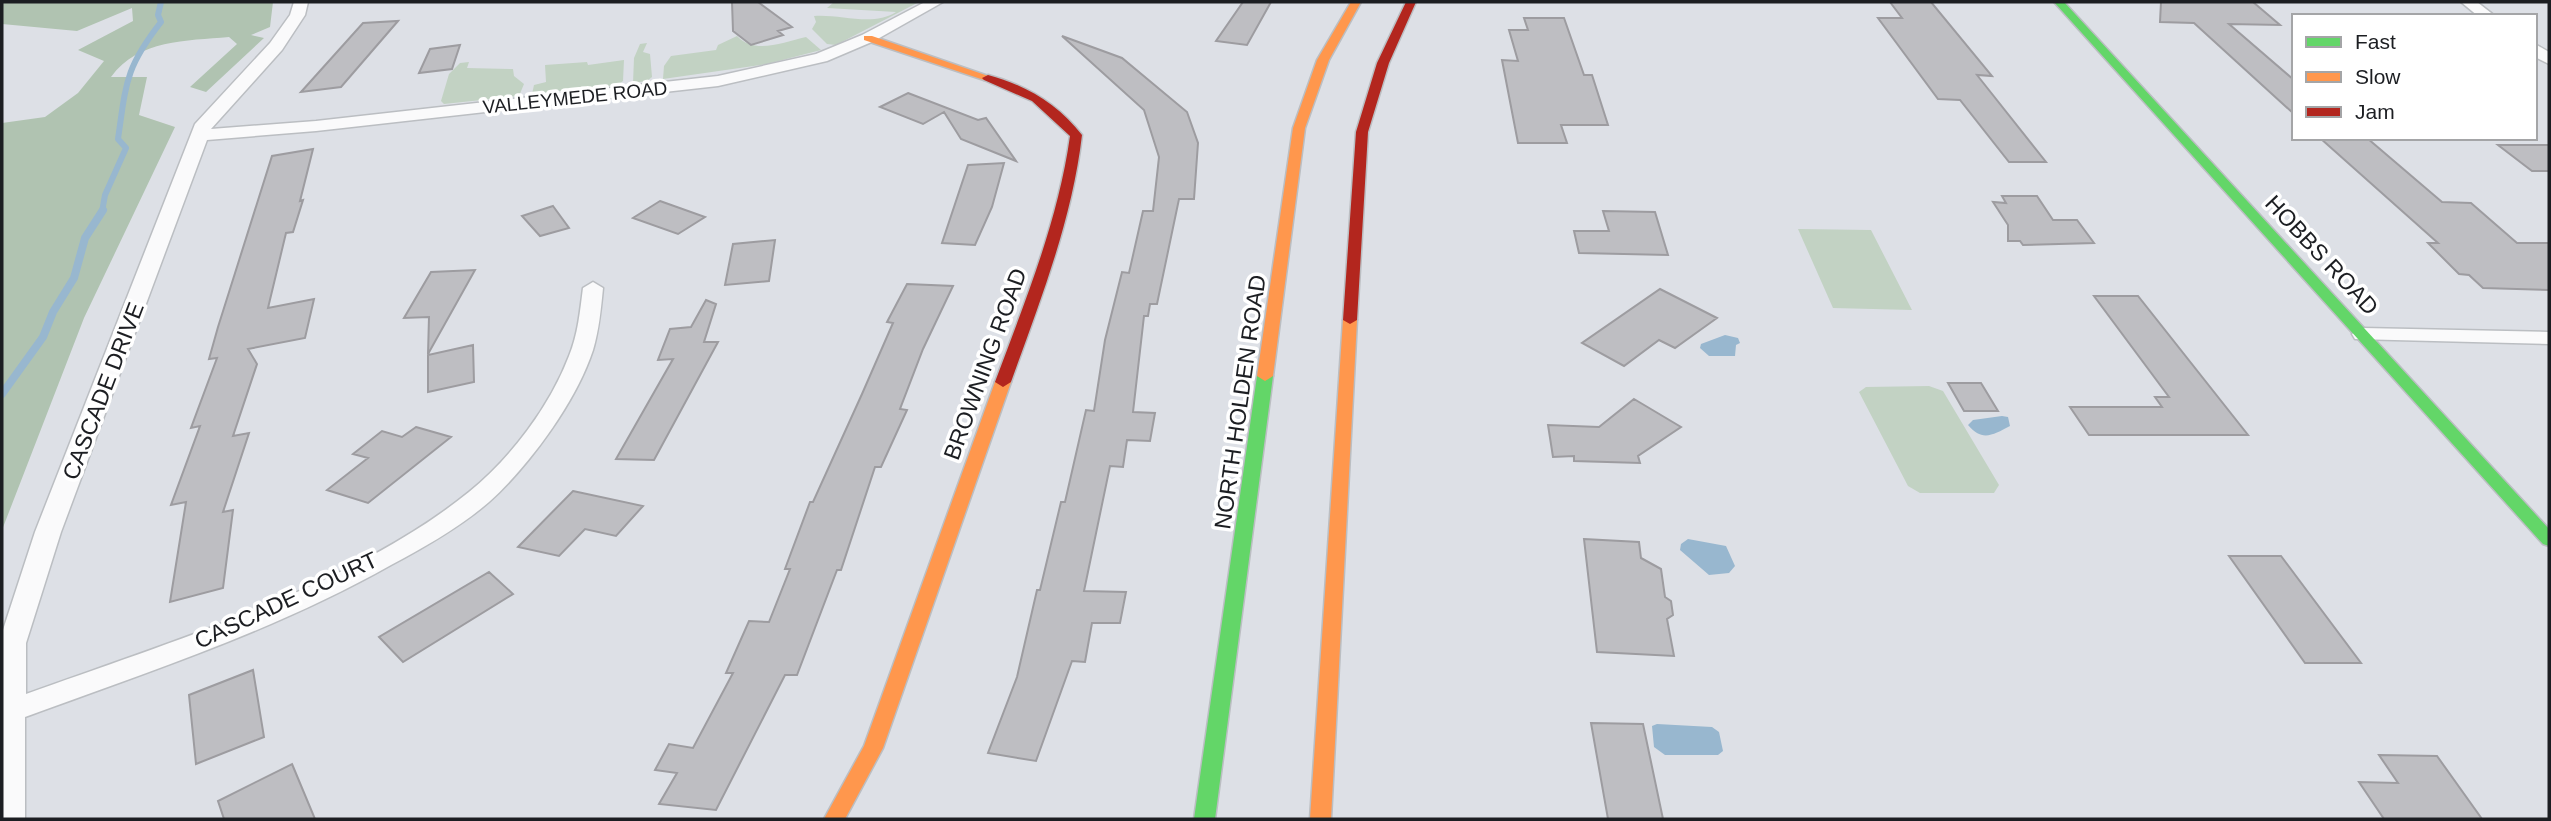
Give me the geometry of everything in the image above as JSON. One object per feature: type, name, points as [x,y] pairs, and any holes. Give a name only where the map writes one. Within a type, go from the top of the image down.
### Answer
[{"type":"main road","name":"NORTH HOLDEN ROAD","points":[[1204,819],[1298,128],[1323,60],[1356,2]]},
{"type":"main road","points":[[1320,819],[1362,132],[1383,63],[1412,2]]},
{"type":"main road","name":"HOBBS ROAD","points":[[2059,2],[2549,540]]},
{"type":"main road","name":"BROWNING ROAD","points":[[834,819],[873,748],[1039,281],[1073,169],[1076,135],[1052,107],[1025,90],[868,38]]},
{"type":"street","name":"CASCADE DRIVE","points":[[10,819],[12,643],[44,544],[200,135],[220,103],[282,40],[300,14],[301,2]]},
{"type":"street","name":"VALLEYMEDE ROAD","points":[[200,135],[316,126],[718,81],[821,58],[868,38],[936,2]]},
{"type":"street","points":[[2468,2],[2485,14]]},
{"type":"street","name":"CASCADE COURT","points":[[13,710],[261,617],[350,576],[464,509],[513,462],[553,405],[579,359],[589,324],[593,288]]},
{"type":"street","points":[[2363,334],[2549,338]]},
{"type":"green space","points":[[2,2],[273,2],[270,27],[251,35],[264,38],[206,92],[190,87],[237,44],[229,37],[180,41],[149,49],[135,55],[111,77],[147,77],[139,115],[175,127],[84,318],[2,530],[2,123],[45,117],[78,93],[104,61],[78,50],[133,21],[132,8],[77,31],[2,24]]},
{"type":"green space","points":[[834,2],[919,2],[836,45],[827,44],[812,29],[816,22],[814,16],[877,19],[896,12],[827,8]]},
{"type":"green space","points":[[737,36],[744,42],[761,46],[806,37],[821,50],[767,64],[663,79],[664,66],[671,56],[716,50],[718,45]]},
{"type":"green space","points":[[647,43],[643,52],[650,54],[652,77],[647,81],[633,83],[634,58],[640,44]]},
{"type":"green space","points":[[624,60],[623,81],[618,85],[532,94],[534,85],[546,82],[545,65],[587,62],[588,65]]},
{"type":"green space","points":[[469,62],[467,68],[513,69],[514,76],[524,84],[519,96],[444,104],[441,101],[449,74],[460,63]]},
{"type":"green space","points":[[1798,229],[1871,230],[1912,310],[1833,308]]},
{"type":"green space","points":[[1929,386],[1943,391],[1999,485],[1994,493],[1920,493],[1908,486],[1859,392],[1866,387]]},
{"type":"water","points":[[1725,335],[1738,338],[1740,343],[1736,345],[1735,356],[1709,356],[1700,348],[1701,344]]},
{"type":"water","points":[[2008,417],[2010,426],[1993,434],[1978,434],[1968,425],[1973,420]]},
{"type":"water","points":[[1688,539],[1726,546],[1735,566],[1729,573],[1709,575],[1680,550],[1681,544]]},
{"type":"water","points":[[1652,726],[1712,727],[1719,732],[1723,751],[1718,755],[1665,755],[1654,747]]},
{"type":"building","points":[[732,2],[758,2],[792,27],[778,31],[783,35],[751,45],[733,31]]},
{"type":"building","points":[[1243,2],[1271,2],[1247,45],[1216,41]]},
{"type":"building","points":[[1890,2],[1931,2],[1992,76],[1977,75],[2046,162],[2009,162],[1960,100],[1938,99],[1878,18],[1902,18]]},
{"type":"building","points":[[2161,2],[2253,2],[2280,25],[2229,24],[2292,78],[2292,112],[2194,23],[2160,22]]},
{"type":"building","points":[[1524,18],[1564,18],[1584,75],[1592,75],[1608,125],[1561,125],[1567,143],[1518,143],[1502,60],[1518,61],[1509,30],[1528,30]]},
{"type":"building","points":[[398,21],[341,87],[301,92],[363,23]]},
{"type":"building","points":[[1062,36],[1122,58],[1187,112],[1198,143],[1194,199],[1179,199],[1157,304],[1150,304],[1148,316],[1144,316],[1133,412],[1155,413],[1150,441],[1127,440],[1123,467],[1110,466],[1084,591],[1126,592],[1120,623],[1092,623],[1085,662],[1072,661],[1036,761],[988,753],[1017,677],[1061,502],[1065,502],[1086,410],[1094,411],[1105,340],[1122,272],[1129,273],[1143,211],[1153,211],[1159,157],[1144,110]]},
{"type":"building","points":[[460,45],[452,69],[419,73],[430,49]]},
{"type":"building","points":[[908,93],[978,120],[986,118],[1016,161],[961,139],[944,112],[923,124],[880,107]]},
{"type":"building","points":[[2322,140],[2369,140],[2442,202],[2471,203],[2517,243],[2549,243],[2549,290],[2483,288],[2469,275],[2459,274],[2428,243],[2438,243]]},
{"type":"building","points":[[2498,145],[2549,145],[2549,171],[2532,171]]},
{"type":"building","points":[[313,149],[300,201],[303,200],[293,232],[286,233],[268,308],[314,299],[305,338],[248,349],[257,364],[233,436],[249,433],[223,512],[233,510],[223,588],[170,602],[186,502],[171,505],[200,426],[191,428],[217,358],[209,359],[218,327],[272,156]]},
{"type":"building","points":[[1004,163],[992,207],[975,245],[942,243],[968,165]]},
{"type":"building","points":[[2002,196],[2037,196],[2053,220],[2077,220],[2094,243],[2023,245],[2020,241],[2008,241],[2008,225],[1993,202],[2006,203]]},
{"type":"building","points":[[660,201],[705,217],[678,234],[633,218]]},
{"type":"building","points":[[553,206],[569,228],[540,236],[522,216]]},
{"type":"building","points":[[1603,211],[1655,212],[1668,255],[1579,253],[1574,231],[1609,231]]},
{"type":"building","points":[[775,240],[769,281],[725,285],[733,244]]},
{"type":"building","points":[[475,270],[428,354],[429,317],[404,318],[431,272]]},
{"type":"building","points":[[907,284],[953,286],[923,349],[900,409],[907,410],[881,467],[875,467],[841,570],[837,570],[797,675],[785,675],[716,810],[659,804],[677,773],[655,770],[669,744],[693,748],[733,673],[726,673],[749,621],[769,622],[790,569],[785,569],[810,502],[813,502],[862,394],[893,323],[887,322]]},
{"type":"building","points":[[1660,289],[1717,318],[1675,348],[1659,340],[1624,366],[1582,343]]},
{"type":"building","points":[[2094,296],[2138,296],[2248,435],[2089,435],[2070,407],[2162,407],[2155,397],[2169,397]]},
{"type":"building","points":[[706,300],[716,304],[704,342],[718,342],[654,460],[616,459],[673,359],[658,360],[670,329],[691,327]]},
{"type":"building","points":[[473,345],[474,382],[428,392],[428,355]]},
{"type":"building","points":[[1948,383],[1981,383],[1998,411],[1964,411]]},
{"type":"building","points":[[1634,399],[1681,427],[1638,456],[1640,463],[1574,461],[1574,456],[1553,457],[1548,425],[1599,427]]},
{"type":"building","points":[[416,427],[451,437],[368,503],[327,490],[368,458],[353,454],[382,431],[402,437]]},
{"type":"building","points":[[573,491],[643,506],[616,536],[585,529],[559,556],[518,547]]},
{"type":"building","points":[[1584,539],[1639,542],[1641,558],[1661,569],[1665,597],[1671,601],[1673,615],[1667,619],[1674,656],[1597,652]]},
{"type":"building","points":[[2229,556],[2281,556],[2361,663],[2305,663]]},
{"type":"building","points":[[489,572],[513,594],[403,662],[379,637]]},
{"type":"building","points":[[253,670],[264,737],[196,764],[189,695]]},
{"type":"building","points":[[1591,723],[1643,724],[1663,819],[1608,819]]},
{"type":"building","points":[[2379,755],[2437,756],[2482,819],[2384,819],[2359,782],[2398,783]]},
{"type":"building","points":[[292,764],[315,819],[224,819],[218,801]]},
{"type":"waterway","points":[[102,211],[105,195],[126,148],[118,139],[129,77],[140,52],[161,22],[158,15],[161,2]]},
{"type":"waterway","points":[[2,394],[43,337],[53,312],[74,278],[85,238],[102,211]]},
{"type":"traffic: fast","points":[[2059,2],[2549,540]]},
{"type":"traffic: fast","points":[[1204,819],[1265,376]]},
{"type":"traffic: slow","points":[[1265,376],[1299,128],[1323,60],[1356,2]]},
{"type":"traffic: slow","points":[[868,38],[988,78]]},
{"type":"traffic: slow","points":[[1320,819],[1350,320]]},
{"type":"traffic: slow","points":[[834,819],[873,748],[1003,382]]},
{"type":"traffic: jam","points":[[1350,320],[1362,132],[1383,63],[1411,2]]},
{"type":"traffic: jam","points":[[988,78],[1036,99],[1056,114],[1076,135],[1066,198],[1057,230],[1003,382]]}]
